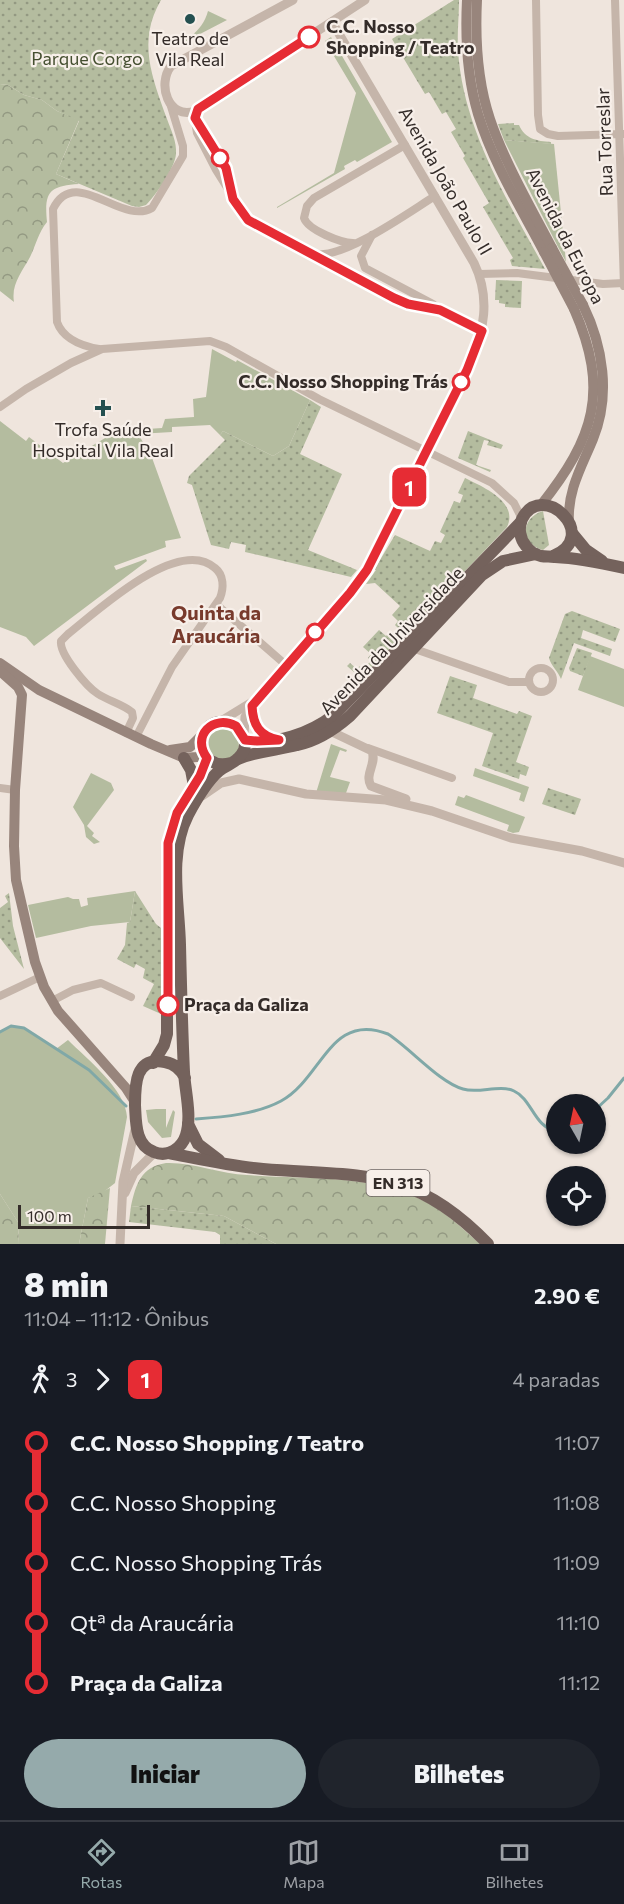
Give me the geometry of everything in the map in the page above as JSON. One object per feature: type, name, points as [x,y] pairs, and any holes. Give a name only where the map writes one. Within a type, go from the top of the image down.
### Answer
[{"type":"main road","name":"Avenida da Europa","points":[[467,0],[468,64],[478,115],[494,155],[578,307],[592,326],[599,350],[603,395],[597,429],[570,498],[570,527]]},
{"type":"main road","name":"Avenida da Europa","points":[[477,0],[476,53],[490,120],[548,250]]},
{"type":"main road","name":"Avenida da Europa","points":[[541,505],[573,462],[584,440],[592,413],[593,369],[578,307]]},
{"type":"main road","points":[[609,564],[592,554],[570,527],[560,510],[541,505],[529,511],[521,521],[521,536],[524,544],[536,554],[624,567]]},
{"type":"main road","name":"Avenida da Universidade","points":[[244,738],[257,741],[279,740],[306,731],[334,715],[521,521]]},
{"type":"main road","points":[[553,556],[566,548],[570,527]]},
{"type":"main road","name":"Avenida da Universidade","points":[[185,1078],[177,860],[182,828],[197,799],[216,774],[234,761],[254,753],[299,745],[330,731],[350,716],[488,570],[509,559],[536,554]]},
{"type":"main road","points":[[0,663],[36,689],[164,750],[184,758],[206,756]]},
{"type":"main road","points":[[0,671],[20,688],[22,700],[15,790],[16,880],[40,977],[64,1019],[126,1088],[135,1102]]},
{"type":"main road","points":[[22,700],[27,692],[36,689]]},
{"type":"main road","points":[[164,750],[190,747],[208,727],[220,722],[228,722],[236,726],[244,738]]},
{"type":"main road","points":[[203,734],[201,742],[206,756],[218,764],[234,761]]},
{"type":"main road","name":"EN 313","points":[[234,761],[244,748],[244,738]]},
{"type":"main road","points":[[153,1063],[164,1045],[167,1034],[168,843],[177,813],[194,786],[206,756]]},
{"type":"main road","points":[[184,758],[191,770],[194,786]]},
{"type":"main road","points":[[155,1152],[142,1142],[136,1125],[136,1078],[143,1068],[162,1062],[175,1066],[185,1078]]},
{"type":"main road","name":"EN 313","points":[[169,1153],[176,1150],[183,1142],[188,1124],[185,1078]]},
{"type":"main road","name":"EN 313","points":[[188,1124],[201,1147],[228,1164]]},
{"type":"main road","name":"EN 313","points":[[155,1152],[259,1168],[359,1174],[397,1183],[438,1201],[473,1228],[488,1244]]},
{"type":"street","points":[[293,0],[171,66],[164,83],[183,146],[183,156],[152,208],[144,212],[132,211],[78,192],[62,197],[53,209],[57,322],[61,330],[72,340],[102,349],[198,341],[216,343],[319,399],[495,485],[514,503],[521,521]]},
{"type":"street","points":[[169,102],[174,108],[184,112],[198,109],[366,0]]},
{"type":"street","points":[[536,0],[540,129],[558,136],[622,134]]},
{"type":"street","name":"Rua Torreslar","points":[[615,0],[622,134],[624,284]]},
{"type":"street","name":"Avenida João Paulo II","points":[[254,702],[357,585],[367,570],[470,365],[482,331],[484,305],[479,274],[332,22]]},
{"type":"street","points":[[198,109],[195,121],[197,133],[244,216],[399,301],[440,310]]},
{"type":"street","points":[[353,243],[337,240],[305,222],[305,211],[314,198],[405,145]]},
{"type":"street","points":[[308,252],[321,255],[331,254],[372,235],[435,196]]},
{"type":"street","points":[[372,235],[361,256],[365,268],[482,331]]},
{"type":"street","points":[[479,274],[517,273],[603,284],[624,284]]},
{"type":"street","points":[[0,407],[71,363],[102,349]]},
{"type":"street","points":[[202,561],[215,567],[222,577],[223,591],[217,604],[169,672],[131,735],[134,715],[130,710],[103,697],[88,685],[62,651],[61,641],[152,571],[173,563],[202,561]]},
{"type":"street","points":[[217,604],[286,665]]},
{"type":"street","points":[[412,648],[509,682],[529,682]]},
{"type":"street","points":[[254,702],[254,722],[258,729],[267,736],[279,740]]},
{"type":"street","points":[[220,722],[254,702]]},
{"type":"street","points":[[244,738],[245,717],[254,702]]},
{"type":"street","points":[[330,731],[338,737],[452,778]]},
{"type":"street","points":[[367,748],[373,752],[374,757],[368,777],[371,786],[447,816],[512,838],[582,851],[624,863]]},
{"type":"street","points":[[197,799],[220,783],[242,779],[306,794],[386,800],[447,816]]},
{"type":"street","points":[[0,788],[15,790]]},
{"type":"street","points":[[0,996],[40,977]]},
{"type":"street","points":[[52,1001],[73,990],[101,983],[131,997]]},
{"type":"street","points":[[120,1244],[125,1171],[136,1125]]},
{"type":"street","points":[[124,1195],[135,1173],[155,1152]]},
{"type":"green space","name":"Parque Corgo","points":[[0,0],[161,0],[150,30],[149,59],[156,88],[175,141],[176,154],[169,174],[146,205],[132,206],[56,174],[79,121],[57,111],[42,100],[24,95],[8,85],[0,84]]},
{"type":"green space","points":[[454,0],[459,0],[458,44],[468,108],[490,164],[545,269],[512,266],[510,260],[513,258],[483,207],[489,203],[451,132],[456,129],[446,112],[442,114],[429,92],[425,94],[392,39]]},
{"type":"green space","points":[[208,11],[227,20],[175,47],[178,38],[184,35],[190,37],[196,32]]},
{"type":"green space","points":[[331,37],[392,142],[357,162],[355,160],[344,166],[345,169],[277,208],[334,173],[356,93],[325,41]]},
{"type":"green space","points":[[0,84],[8,85],[24,95],[42,100],[57,111],[79,120],[56,174],[79,184],[55,189],[48,197],[47,222],[18,278],[14,289],[14,302],[0,291]]},
{"type":"green space","points":[[514,123],[514,125],[519,125],[528,136],[536,140],[551,142],[551,144],[504,140],[498,124]]},
{"type":"green space","points":[[504,140],[554,144],[566,262],[557,245]]},
{"type":"green space","points":[[496,280],[522,281],[521,308],[505,307],[505,304],[495,300]]},
{"type":"green space","points":[[212,349],[310,400],[289,446],[273,456],[223,431],[220,435],[210,425],[172,427],[172,432],[138,434],[151,455],[181,538],[165,541],[166,547],[114,566],[116,570],[146,559],[147,561],[34,646],[26,637],[0,627],[0,421],[26,441],[29,437],[63,463],[117,431],[162,428],[165,419],[194,417],[193,399],[206,397]]},
{"type":"green space","points":[[310,400],[321,407],[300,454],[342,474],[308,550],[357,570],[351,577],[245,552],[246,545],[231,542],[229,549],[211,545],[192,485],[187,483],[189,476],[225,440],[220,435],[223,431],[273,456],[289,446]]},
{"type":"green space","points":[[468,431],[503,445],[501,449],[487,445],[489,441],[484,440],[476,465],[491,470],[490,472],[458,458]]},
{"type":"green space","points":[[465,478],[489,491],[504,503],[509,518],[507,527],[362,679],[347,666],[350,663],[357,669],[360,666],[363,669],[371,661],[368,658],[371,654],[363,647],[379,630],[386,636],[389,633],[393,636],[399,629],[395,625],[398,621],[392,615],[400,606],[375,583],[366,584],[395,535],[430,551],[435,541],[441,543],[445,535],[440,532],[454,501],[460,503],[463,495],[458,493]]},
{"type":"green space","points":[[543,511],[549,545],[543,550],[530,542],[526,531],[530,519]]},
{"type":"green space","points":[[572,611],[620,629],[615,642],[583,630],[581,638],[612,649],[610,656],[574,643],[561,679],[549,658],[565,614]]},
{"type":"green space","points":[[577,648],[592,653],[583,676],[570,671],[569,668]]},
{"type":"green space","points":[[590,656],[624,669],[624,707],[578,690]]},
{"type":"green space","points":[[450,676],[477,685],[473,698],[517,714],[519,711],[532,716],[516,762],[529,767],[526,776],[520,774],[519,779],[482,766],[493,733],[437,713]]},
{"type":"green space","points":[[224,727],[235,734],[239,745],[236,755],[225,759],[213,754],[208,744],[212,733]]},
{"type":"green space","points":[[331,744],[347,750],[346,752],[340,750],[330,777],[350,782],[346,793],[316,793]]},
{"type":"green space","points":[[475,768],[529,787],[524,802],[519,800],[521,793],[473,776]]},
{"type":"green space","points":[[91,773],[111,783],[114,790],[87,826],[94,833],[92,836],[100,842],[94,844],[86,837],[84,825],[73,807]]},
{"type":"green space","points":[[548,788],[581,799],[575,815],[542,804]]},
{"type":"green space","points":[[466,795],[525,817],[519,832],[507,831],[509,825],[455,805],[458,796],[464,798]]},
{"type":"green space","points":[[135,891],[130,922],[91,926],[36,938],[28,905],[68,897],[79,899],[81,907],[88,905],[87,898]]},
{"type":"green space","points":[[135,891],[161,928],[161,1014],[143,1006],[154,984],[143,978],[145,969],[136,964],[134,968],[117,959],[125,945],[127,923],[130,922]]},
{"type":"green space","points":[[9,893],[13,926],[24,969],[0,938],[0,908],[8,902],[5,896]]},
{"type":"green space","points":[[11,1026],[24,1028],[56,1049],[68,1040],[113,1086],[125,1107],[127,1117],[115,1183],[101,1194],[88,1198],[79,1244],[19,1244],[18,1222],[0,1194],[0,1032]]},
{"type":"green space","points":[[166,1109],[166,1128],[173,1110],[175,1112],[171,1137],[162,1138],[148,1122],[146,1110]]},
{"type":"green space","points":[[166,1163],[186,1164],[237,1174],[338,1180],[383,1186],[434,1206],[480,1244],[276,1244],[224,1216],[131,1206],[135,1191],[145,1173],[151,1168]]},
{"type":"green space","points":[[110,1188],[105,1244],[79,1244],[88,1198]]},
{"type":"green space","points":[[0,1194],[18,1222],[19,1244],[0,1244]]},
{"type":"green space","points":[[131,1206],[224,1216],[276,1244],[220,1244],[220,1235],[215,1232],[129,1222]]},
{"type":"waterway","points":[[0,1032],[11,1026],[24,1028],[89,1070],[126,1106]]},
{"type":"waterway","points":[[196,1119],[251,1112],[281,1101],[295,1091],[339,1039],[353,1032],[368,1029],[388,1034],[444,1080],[463,1089],[502,1088],[514,1091],[525,1100],[538,1119],[546,1126]]},
{"type":"waterway","points":[[606,1100],[624,1078]]},
{"type":"bus line","name":"1","points":[[168,1005],[168,843],[177,813],[200,776],[207,758],[202,747],[203,734],[208,727],[216,723],[228,722],[236,726],[245,740],[279,740],[267,736],[258,729],[254,722],[252,706],[350,593],[367,570],[467,370],[482,331],[440,310],[399,301],[347,274],[248,220],[233,199],[227,170],[195,118],[198,109],[309,37]]},
{"type":"place","name":"Teatro de Vila Real","points":[[190,19]]},
{"type":"place","name":"C.C. Nosso Shopping / Teatro","points":[[309,37]]},
{"type":"place","name":"C.C. Nosso Shopping Trás","points":[[461,382]]},
{"type":"place","name":"Trofa Saúde Hospital Vila Real","points":[[103,408]]},
{"type":"place","name":"Praça da Galiza","points":[[168,1005]]},
{"type":"district","name":"Quinta da Araucária","points":[[216,624]]}]
